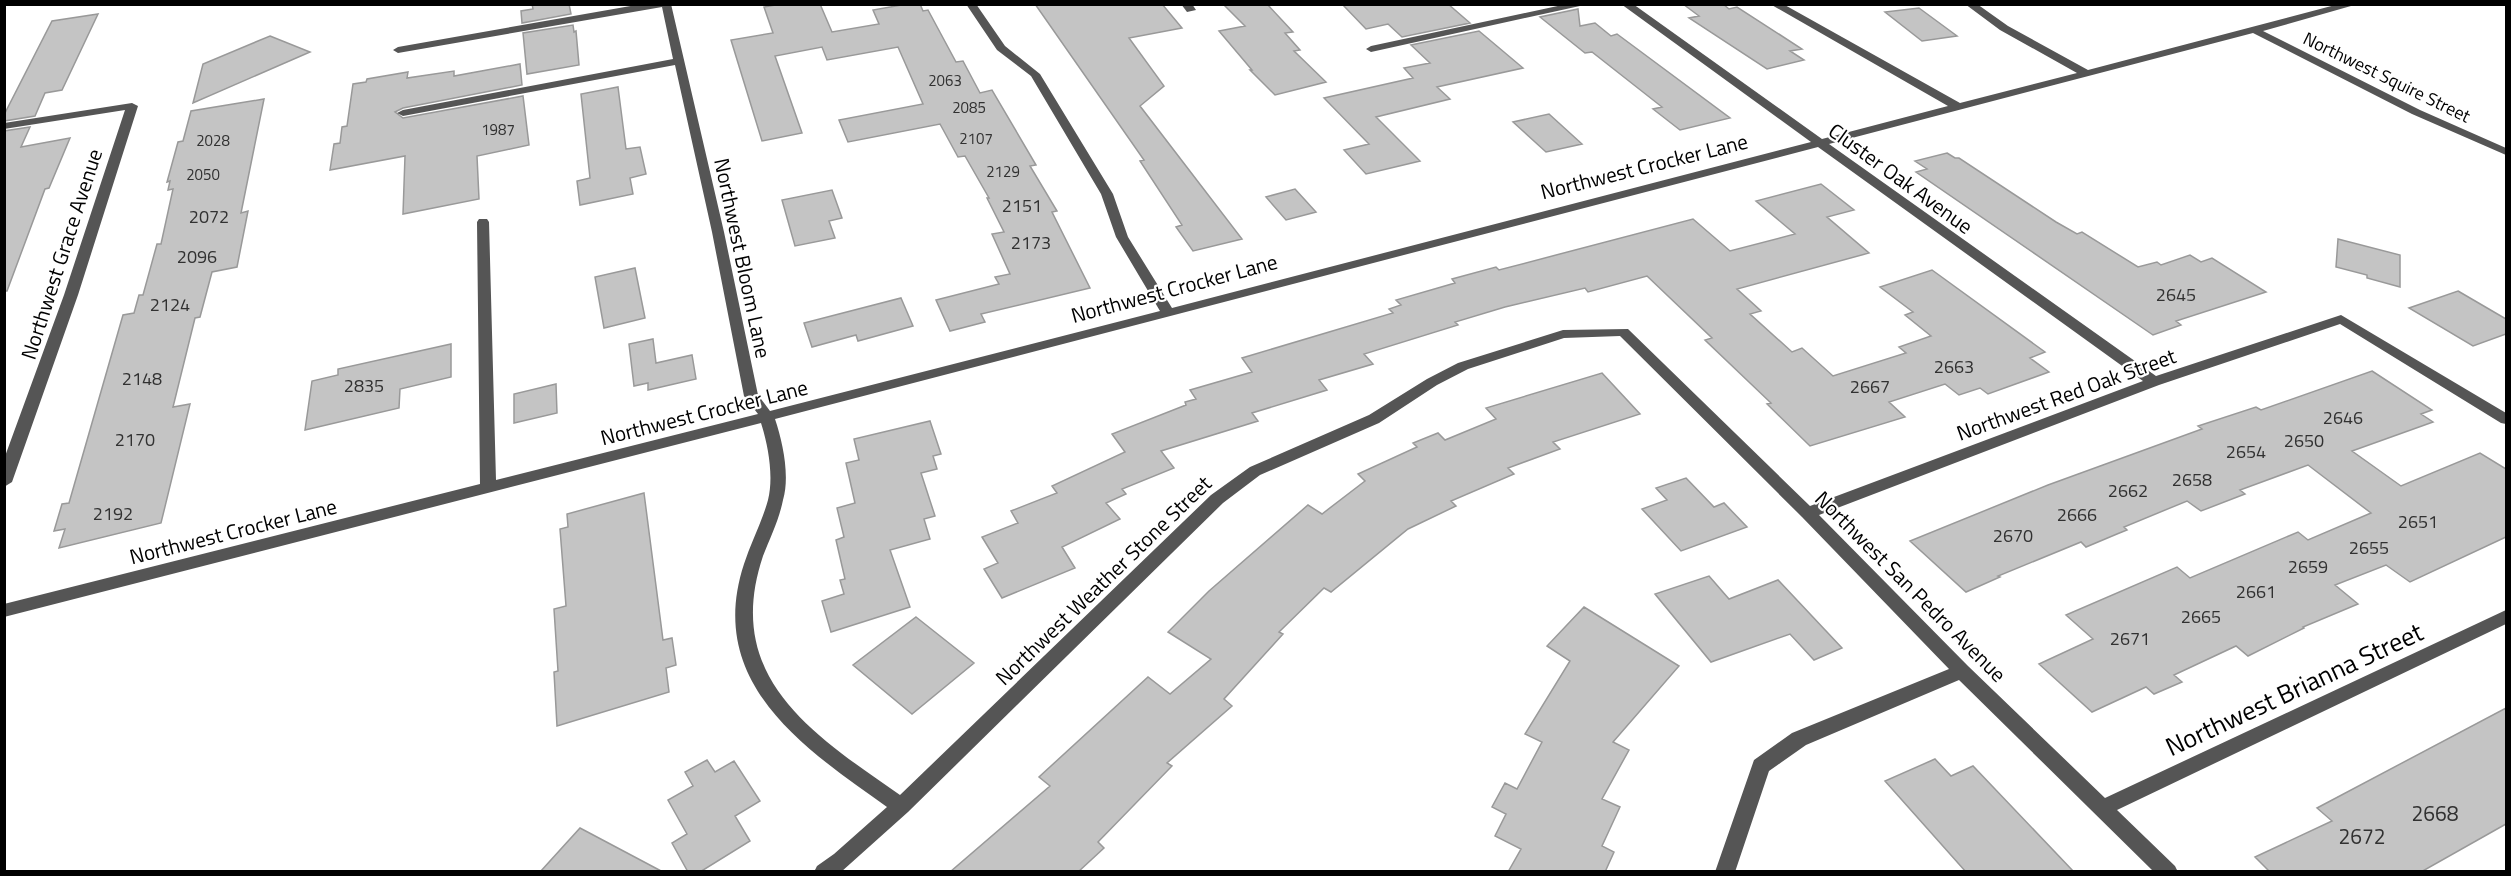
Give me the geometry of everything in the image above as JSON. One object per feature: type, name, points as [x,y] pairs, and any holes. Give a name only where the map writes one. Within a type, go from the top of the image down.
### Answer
[{"type":"street","points":[[398,50],[664,4]]},
{"type":"street","name":"Northwest Bloom Lane","points":[[664,4],[718,232],[751,396],[767,418],[778,470],[776,497],[749,577],[745,606],[747,637],[755,665],[769,696],[790,721],[900,806]]},
{"type":"street","points":[[971,4],[1001,48],[1035,74],[1107,194],[1122,237],[1167,311]]},
{"type":"street","points":[[1371,49],[1584,4]]},
{"type":"street","name":"Cluster Oak Avenue","points":[[1626,4],[2154,382]]},
{"type":"street","points":[[1775,4],[1958,107]]},
{"type":"street","points":[[1970,4],[2004,28],[2086,74]]},
{"type":"street","name":"Northwest Crocker Lane","points":[[4,611],[767,418],[1167,311],[2353,4]]},
{"type":"street","name":"Northwest Squire Street","points":[[2254,30],[2416,112],[2506,152]]},
{"type":"street","points":[[403,113],[679,61]]},
{"type":"street","name":"Northwest Grace Avenue","points":[[4,126],[132,106],[71,295],[4,482]]},
{"type":"street","points":[[483,222],[488,489]]},
{"type":"street","name":"Northwest Red Oak Street","points":[[1808,513],[2154,382],[2341,319],[2506,419]]},
{"type":"street","name":"Northwest San Pedro Avenue","points":[[1623,332],[2168,872]]},
{"type":"street","name":"Northwest Weather Stone Street","points":[[824,872],[841,860],[900,806],[1216,499],[1255,471],[1374,418],[1432,382],[1463,366],[1563,334],[1623,332]]},
{"type":"street","name":"Northwest Brianna Street","points":[[2104,807],[2506,617]]},
{"type":"street","points":[[1725,872],[1761,766],[1799,739],[1962,670]]},
{"type":"building","points":[[532,4],[569,4],[571,14],[522,23],[521,11],[533,9]]},
{"type":"building","points":[[781,4],[820,4],[832,32],[879,24],[873,10],[920,4],[923,11],[928,10],[956,62],[963,61],[980,93],[992,90],[1036,165],[1030,166],[1057,211],[1052,212],[1090,288],[981,314],[985,322],[950,331],[936,300],[999,284],[995,277],[1010,274],[992,234],[1004,232],[987,198],[989,198],[965,156],[958,157],[940,124],[848,142],[839,120],[923,104],[898,47],[827,60],[822,47],[775,56],[802,133],[762,141],[731,40],[773,33],[764,7]]},
{"type":"building","points":[[1035,4],[1162,4],[1182,28],[1129,38],[1164,86],[1140,106],[1242,239],[1193,251],[1176,227],[1182,225],[1140,161],[1144,160]]},
{"type":"building","points":[[1223,4],[1267,4],[1293,32],[1285,33],[1300,50],[1294,51],[1326,82],[1275,95],[1250,70],[1252,70],[1219,31],[1245,26]]},
{"type":"building","points":[[1342,4],[1448,4],[1470,23],[1402,37],[1388,24],[1366,29]]},
{"type":"building","points":[[1683,4],[1723,4],[1729,9],[1737,7],[1802,49],[1790,51],[1804,60],[1767,69],[1689,18],[1699,16]]},
{"type":"building","points":[[1919,8],[1957,36],[1922,41],[1885,12]]},
{"type":"building","points":[[1578,9],[1580,26],[1595,23],[1611,36],[1617,34],[1730,118],[1680,130],[1653,109],[1662,107],[1592,52],[1585,53],[1540,17]]},
{"type":"building","points":[[98,14],[62,90],[45,93],[35,116],[4,121],[4,115],[52,21]]},
{"type":"building","points":[[573,25],[574,32],[576,31],[579,65],[527,74],[523,33]]},
{"type":"building","points":[[1479,31],[1523,68],[1437,87],[1450,99],[1376,117],[1420,161],[1366,174],[1344,150],[1369,144],[1324,98],[1413,78],[1404,68],[1430,63],[1411,45]]},
{"type":"building","points":[[270,36],[310,52],[193,103],[203,64]]},
{"type":"building","points":[[520,64],[522,85],[403,108],[395,112],[403,118],[523,96],[529,145],[477,156],[479,199],[403,214],[405,156],[330,170],[334,144],[340,143],[342,127],[347,126],[353,84],[366,82],[367,79],[408,72],[407,78],[454,71],[454,76]]},
{"type":"building","points":[[618,87],[626,149],[640,147],[646,174],[630,178],[633,194],[580,205],[577,181],[590,178],[581,94]]},
{"type":"building","points":[[264,99],[241,213],[248,211],[237,267],[212,272],[200,317],[195,318],[173,407],[190,404],[161,523],[59,548],[65,529],[54,531],[62,504],[69,503],[123,315],[134,313],[139,295],[143,295],[157,244],[161,244],[173,189],[168,190],[170,181],[167,182],[178,142],[183,141],[191,111]]},
{"type":"building","points":[[1549,114],[1582,144],[1546,152],[1513,122]]},
{"type":"building","points":[[30,127],[21,147],[70,138],[49,188],[45,189],[7,291],[4,291],[4,131]]},
{"type":"building","points":[[1947,153],[1959,158],[2056,222],[2077,234],[2082,232],[2138,267],[2157,262],[2161,265],[2190,255],[2201,262],[2212,258],[2266,292],[2176,321],[2181,325],[2153,335],[1916,172],[1927,169],[1915,161]]},
{"type":"building","points":[[1821,184],[1854,210],[1827,217],[1869,253],[1737,289],[1761,311],[1750,314],[1792,352],[1802,348],[1833,376],[1906,353],[1899,347],[1931,336],[1905,315],[1913,312],[1880,287],[1932,270],[2045,352],[2030,358],[2049,372],[1988,394],[1980,388],[1959,395],[1945,384],[1889,402],[1905,417],[1810,446],[1767,404],[1771,403],[1705,340],[1712,338],[1647,276],[1588,292],[1585,288],[1505,307],[1455,322],[1458,325],[1364,354],[1373,364],[1319,380],[1327,390],[1252,413],[1258,421],[1161,451],[1174,468],[1122,489],[1126,494],[1106,503],[1120,519],[1062,547],[1075,568],[1002,598],[984,569],[998,563],[982,537],[1018,523],[1011,511],[1057,493],[1052,486],[1125,452],[1112,434],[1186,405],[1185,402],[1196,399],[1190,390],[1252,372],[1242,358],[1393,313],[1389,309],[1401,305],[1396,300],[1455,283],[1452,279],[1496,267],[1499,270],[1693,219],[1730,251],[1795,234],[1756,201]]},
{"type":"building","points":[[1295,189],[1316,212],[1286,220],[1266,197]]},
{"type":"building","points":[[832,190],[842,218],[829,221],[835,238],[795,246],[782,200]]},
{"type":"building","points":[[2338,239],[2400,255],[2400,287],[2336,267]]},
{"type":"building","points":[[635,268],[645,318],[604,328],[595,277]]},
{"type":"building","points":[[2458,291],[2506,319],[2506,334],[2473,346],[2409,308]]},
{"type":"building","points":[[901,298],[913,326],[858,341],[856,335],[812,347],[804,323]]},
{"type":"building","points":[[653,339],[656,363],[692,355],[696,379],[648,390],[648,383],[634,386],[629,344]]},
{"type":"building","points":[[451,344],[451,377],[400,389],[399,408],[305,430],[312,381],[338,375],[338,369]]},
{"type":"building","points":[[2372,371],[2432,410],[2421,414],[2433,422],[2352,451],[2401,486],[2480,453],[2506,469],[2506,537],[2410,582],[2386,565],[2335,585],[2358,604],[2303,627],[2248,656],[2236,646],[2174,675],[2182,682],[2154,694],[2146,687],[2092,712],[2039,664],[2093,639],[2066,615],[2177,567],[2190,578],[2298,532],[2308,540],[2371,513],[2308,465],[2240,490],[2245,494],[2201,511],[2187,501],[2124,527],[2127,530],[2086,547],[2081,542],[1998,576],[2000,577],[1966,592],[1910,541],[2048,485],[2202,429],[2198,426],[2256,407],[2261,410]]},
{"type":"building","points":[[1602,373],[1640,414],[1553,442],[1560,449],[1508,468],[1514,474],[1451,501],[1456,506],[1408,529],[1331,592],[1324,588],[1279,632],[1283,634],[1224,699],[1232,706],[1167,763],[1172,766],[1098,842],[1104,848],[1078,872],[950,872],[1050,786],[1039,777],[1148,677],[1170,694],[1211,659],[1168,632],[1209,591],[1308,505],[1322,514],[1365,481],[1358,474],[1417,447],[1413,443],[1438,433],[1445,440],[1496,419],[1486,408]]},
{"type":"building","points":[[556,384],[557,413],[514,423],[514,394]]},
{"type":"building","points":[[930,421],[941,454],[933,456],[937,469],[921,473],[935,516],[924,519],[930,539],[890,550],[910,607],[831,632],[822,601],[844,594],[840,580],[845,579],[836,540],[844,537],[837,508],[855,503],[846,463],[859,460],[854,439]]},
{"type":"building","points":[[1686,478],[1714,507],[1724,503],[1747,527],[1681,551],[1642,509],[1667,500],[1656,488]]},
{"type":"building","points":[[644,493],[663,640],[672,638],[676,665],[666,668],[669,692],[557,726],[554,672],[558,671],[554,609],[566,606],[560,529],[568,527],[567,514]]},
{"type":"building","points":[[1709,576],[1729,599],[1778,580],[1842,648],[1814,660],[1790,634],[1711,662],[1655,594]]},
{"type":"building","points":[[1584,607],[1679,666],[1613,742],[1629,750],[1602,799],[1620,807],[1602,846],[1614,852],[1605,872],[1508,872],[1521,849],[1495,836],[1506,814],[1492,807],[1505,783],[1517,789],[1542,742],[1525,734],[1570,661],[1547,646]]},
{"type":"building","points":[[916,617],[974,663],[912,714],[853,665]]},
{"type":"building","points":[[2506,708],[2506,824],[2421,872],[2270,872],[2255,857],[2332,821],[2317,808]]},
{"type":"building","points":[[1935,759],[1951,776],[1973,766],[2074,872],[1966,872],[1885,781]]},
{"type":"building","points":[[707,760],[715,772],[734,761],[760,801],[735,816],[750,841],[700,872],[688,872],[672,843],[687,834],[668,800],[693,786],[685,772]]},
{"type":"building","points":[[580,828],[663,872],[540,872]]}]
